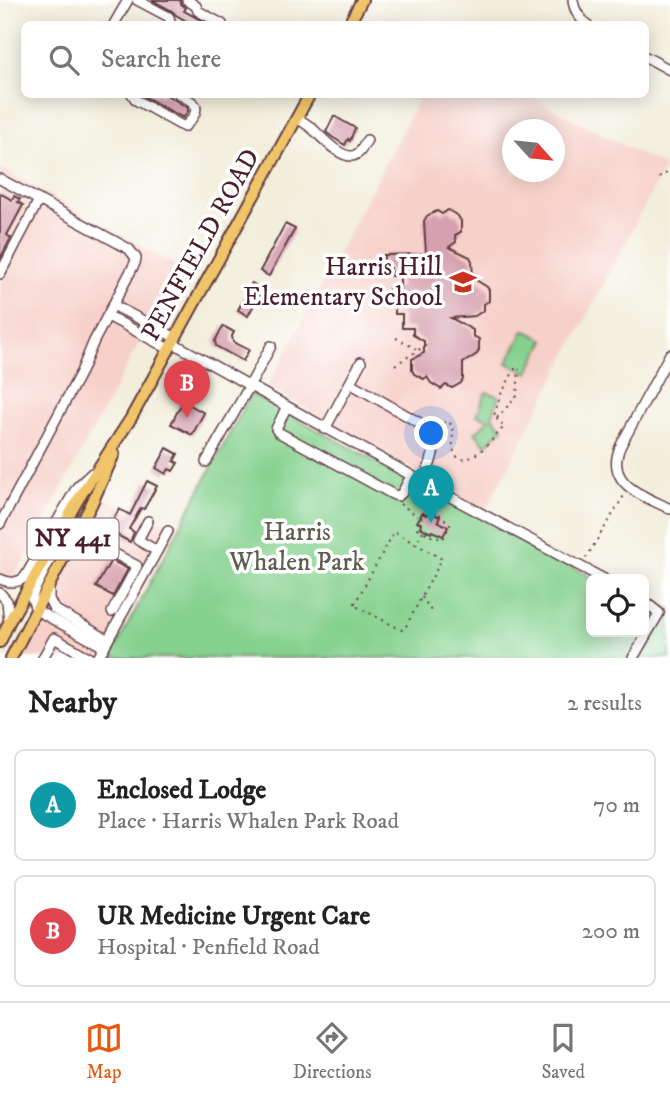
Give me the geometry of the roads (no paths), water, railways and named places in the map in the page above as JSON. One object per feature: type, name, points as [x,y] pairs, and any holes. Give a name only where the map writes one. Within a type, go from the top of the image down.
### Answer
[{"type":"main road","points":[[350,21],[361,0]]},
{"type":"main road","name":"PENFIELD ROAD","points":[[0,642],[69,516],[131,418],[173,344],[308,98]]},
{"type":"main road","name":"PENFIELD ROAD","points":[[11,658],[79,527],[131,418]]},
{"type":"street","points":[[116,21],[128,0]]},
{"type":"street","points":[[137,0],[169,17],[170,21]]},
{"type":"street","points":[[187,0],[196,6],[198,11],[216,21]]},
{"type":"street","points":[[573,0],[575,10],[584,21]]},
{"type":"street","points":[[649,59],[670,70]]},
{"type":"street","points":[[134,98],[184,127],[196,111],[194,103],[185,98]]},
{"type":"street","points":[[297,118],[331,146],[349,156],[359,153],[367,140]]},
{"type":"street","points":[[0,178],[129,249],[136,258],[81,372],[0,524]]},
{"type":"street","points":[[0,274],[39,200]]},
{"type":"street","points":[[113,305],[173,344],[286,408],[595,574]]},
{"type":"street","points":[[107,316],[173,344]]},
{"type":"street","points":[[206,463],[271,345]]},
{"type":"street","points":[[670,354],[617,454],[616,462],[619,476],[630,487],[670,509]]},
{"type":"street","points":[[325,429],[361,362]]},
{"type":"street","points":[[350,383],[430,429],[435,443],[424,483]]},
{"type":"street","points":[[286,408],[277,425],[278,432],[394,495],[402,493],[411,476]]},
{"type":"street","points":[[0,579],[16,583],[25,577],[77,487],[99,467]]},
{"type":"street","points":[[69,516],[59,544],[32,598],[36,610],[106,643]]},
{"type":"street","points":[[148,521],[138,540],[158,551]]},
{"type":"street","points":[[79,527],[98,550],[137,566],[112,612]]},
{"type":"street","points":[[98,658],[168,531]]},
{"type":"street","points":[[49,584],[49,599],[54,608],[106,643]]},
{"type":"street","points":[[0,593],[7,601],[9,622]]},
{"type":"street","points":[[649,605],[659,613],[649,630]]},
{"type":"street","points":[[633,658],[645,637]]},
{"type":"street","points":[[43,658],[54,638],[90,658]]},
{"type":"place","name":"Harris Hill Elementary School","points":[[463,282]]},
{"type":"place","name":"UR Medicine Urgent Care","points":[[187,418]]},
{"type":"place","name":"Enclosed Lodge","points":[[431,523]]},
{"type":"park label","name":"Harris Whalen Park","points":[[297,547]]}]
